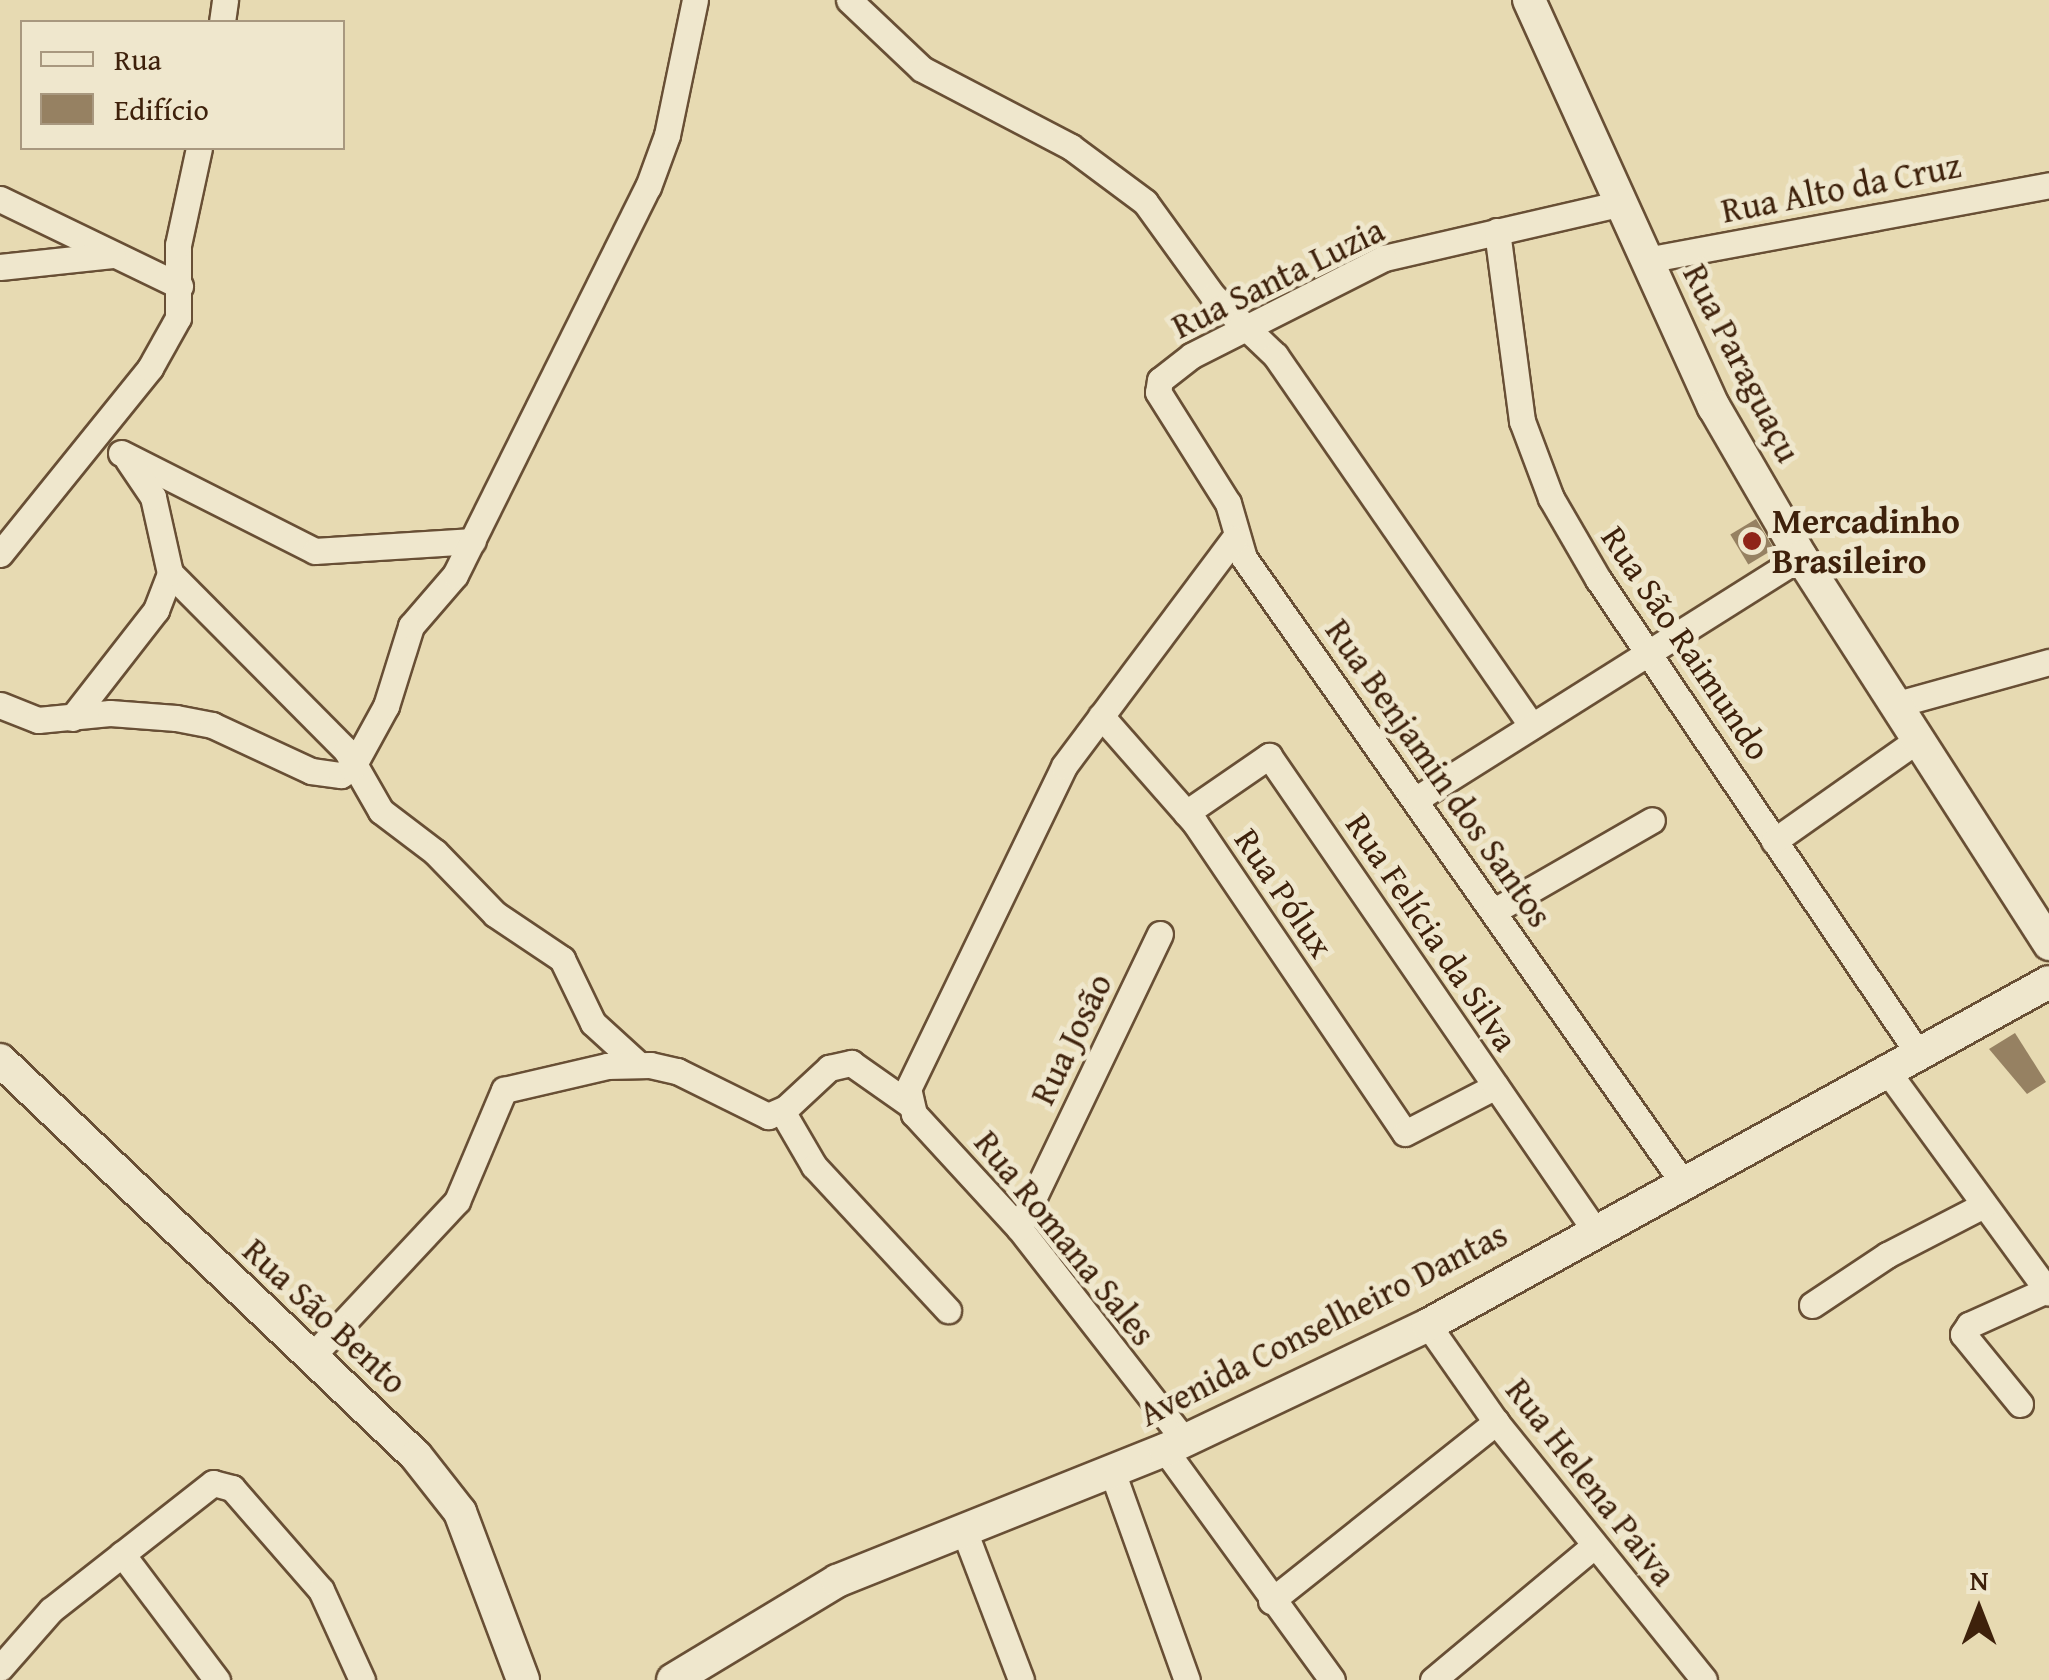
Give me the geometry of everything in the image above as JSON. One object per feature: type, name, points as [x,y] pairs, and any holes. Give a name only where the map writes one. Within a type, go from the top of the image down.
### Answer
[{"type":"street","points":[[0,705],[38,720],[176,718],[237,735],[310,771],[341,775],[356,764],[386,706],[411,626],[455,576],[648,187],[666,135],[695,0]]},
{"type":"street","points":[[849,0],[922,69],[1112,173],[1145,202],[1212,296],[1275,355],[1532,726]]},
{"type":"street","name":"Rua Paraguaçu","points":[[1529,0],[1618,204],[1714,408],[1801,557],[2049,944]]},
{"type":"street","points":[[4,542],[150,368],[178,318],[182,214],[198,150]]},
{"type":"street","name":"Rua Alto da Cruz","points":[[1646,260],[2049,185]]},
{"type":"street","points":[[0,199],[180,286]]},
{"type":"street","name":"Rua Santa Luzia","points":[[1158,392],[1167,373],[1245,325],[1384,258],[1618,204]]},
{"type":"street","name":"Rua São Raimundo","points":[[1497,231],[1522,422],[1533,457],[1598,579],[1651,652],[1918,1053]]},
{"type":"street","points":[[0,266],[112,255]]},
{"type":"street","name":"Rua Benjamin dos Santos","points":[[1158,392],[1228,503],[1234,539],[1684,1184]]},
{"type":"street","points":[[95,434],[121,453],[315,551],[473,541]]},
{"type":"street","points":[[121,453],[153,497],[170,573],[356,764],[381,812],[435,852],[495,914],[562,959],[593,1023],[639,1065]]},
{"type":"street","points":[[908,1103],[913,1075],[1040,807],[1109,706],[1234,539]]},
{"type":"street","points":[[1418,798],[1801,557]]},
{"type":"street","points":[[72,718],[156,610],[170,573]]},
{"type":"street","points":[[1894,705],[2049,662]]},
{"type":"street","name":"Rua Pólux","points":[[1109,706],[1405,1133],[1496,1086]]},
{"type":"street","points":[[1774,841],[1917,740]]},
{"type":"street","name":"Rua Felícia da Silva","points":[[1186,813],[1269,756],[1594,1229]]},
{"type":"street","points":[[1494,911],[1652,820]]},
{"type":"street","name":"Rua Josão","points":[[1019,1228],[1160,934]]},
{"type":"street","name":"Avenida Conselheiro Dantas","points":[[673,1680],[804,1598],[1175,1445],[1428,1325],[1885,1068],[2049,982]]},
{"type":"street","name":"Rua São Bento","points":[[0,1060],[416,1456],[460,1512],[523,1680]]},
{"type":"street","name":"Rua Romana Sales","points":[[782,1111],[838,1064],[866,1068],[908,1103],[1019,1228],[1175,1445],[1272,1601],[1332,1680]]},
{"type":"street","points":[[313,1355],[457,1201],[499,1093],[589,1069],[639,1065],[677,1071],[757,1114],[782,1111],[814,1166],[948,1310]]},
{"type":"street","points":[[1885,1068],[2048,1292],[1969,1325],[1964,1334],[2020,1404]]},
{"type":"street","points":[[1812,1305],[1887,1255],[1984,1204]]},
{"type":"street","name":"Rua Helena Paiva","points":[[1428,1325],[1496,1422],[1690,1675]]},
{"type":"street","points":[[1272,1601],[1496,1422]]},
{"type":"street","points":[[1112,1472],[1187,1680]]},
{"type":"street","points":[[0,1668],[51,1610],[204,1486],[219,1484],[232,1488],[321,1590],[362,1680]]},
{"type":"street","points":[[965,1533],[1021,1680]]},
{"type":"street","points":[[1434,1680],[1594,1546]]},
{"type":"street","points":[[122,1554],[217,1680]]},
{"type":"building","name":"Mercadinho Brasileiro","points":[[1756,519],[1774,549],[1748,564],[1730,534]]},
{"type":"building","points":[[2015,1033],[2046,1082],[2027,1094],[1989,1049]]},
{"type":"place","name":"Mercadinho Brasileiro","points":[[1752,541]]}]
